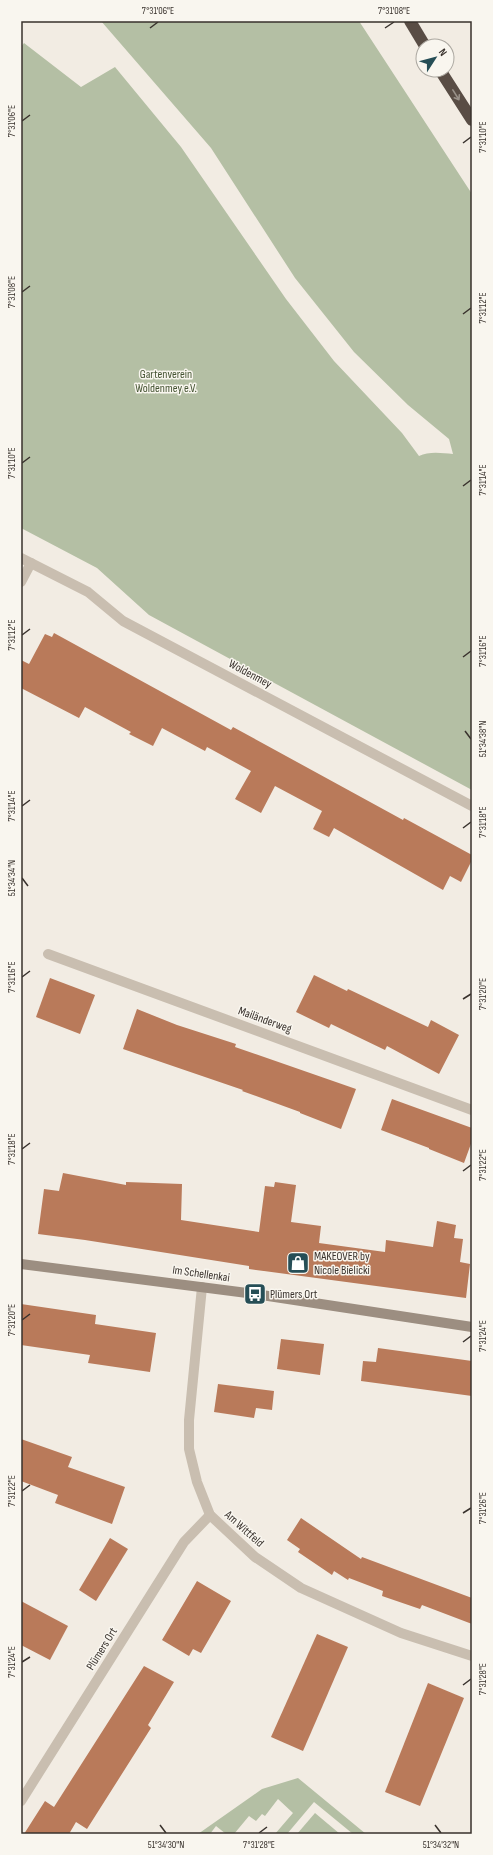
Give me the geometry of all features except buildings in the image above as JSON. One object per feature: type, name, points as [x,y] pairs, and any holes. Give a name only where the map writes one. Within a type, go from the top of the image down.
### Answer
[{"type":"highway","points":[[410,21],[420,38]]},
{"type":"highway","points":[[445,78],[472,120]]},
{"type":"street","name":"Woldenmey","points":[[21,558],[88,592],[123,621],[472,806]]},
{"type":"street","points":[[21,582],[30,563]]},
{"type":"street","name":"Mailänderweg","points":[[48,954],[472,1110]]},
{"type":"street","name":"Im Schellenkai","points":[[21,1264],[202,1287],[472,1327]]},
{"type":"street","name":"Am Wittfeld","points":[[202,1287],[189,1420],[189,1450],[197,1482],[210,1515],[254,1557],[301,1588],[401,1633],[472,1656]]},
{"type":"street","name":"Plümers Ort","points":[[21,1801],[184,1542],[210,1515]]},
{"type":"green space","name":"Gartenverein Woldenmey e.V.","points":[[101,21],[359,21],[472,194],[472,790],[149,615],[97,568],[21,528],[21,47],[24,43],[81,87],[115,67],[181,147],[286,299],[334,361],[402,433],[419,456],[431,453],[453,454],[449,439],[408,405],[354,352],[295,278],[211,148]]},
{"type":"green space","points":[[298,1778],[366,1834],[353,1834],[314,1802],[287,1834],[275,1834],[293,1813],[278,1799],[265,1816],[262,1814],[256,1821],[249,1816],[234,1834],[226,1834],[216,1826],[210,1834],[198,1834],[262,1789]]},
{"type":"green space","points":[[315,1813],[340,1834],[297,1834]]},
{"type":"place","name":"MAKEOVER by Nicole Bielicki","points":[[298,1263]]},
{"type":"place","name":"Plümers Ort","points":[[255,1294]]}]
